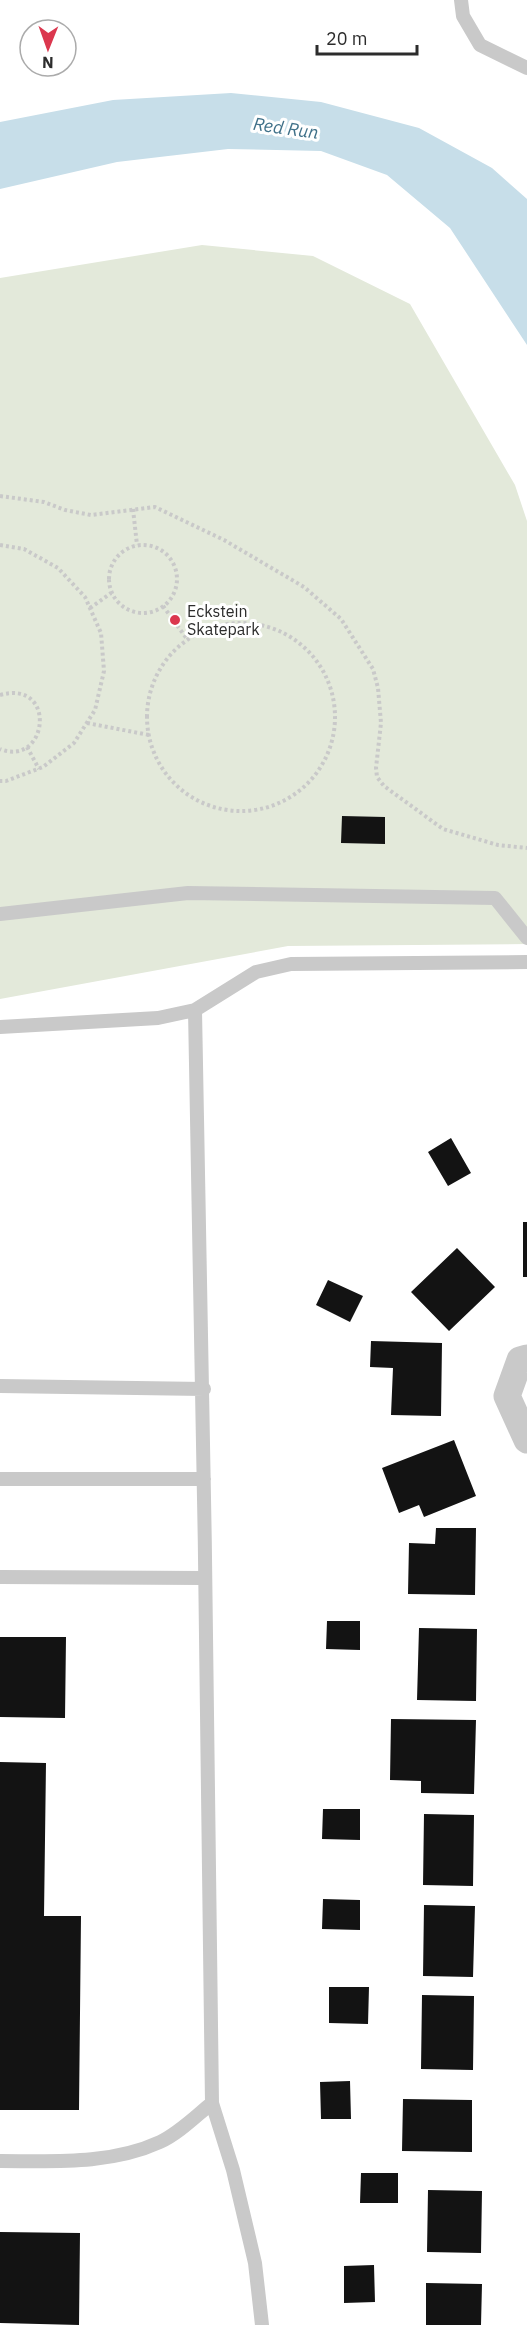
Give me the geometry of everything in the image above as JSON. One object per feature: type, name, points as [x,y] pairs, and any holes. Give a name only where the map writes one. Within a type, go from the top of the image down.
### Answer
[{"type":"street","points":[[527,1358],[520,1360],[507,1396],[527,1440]]},
{"type":"lane","points":[[461,0],[463,16],[480,45],[527,68]]},
{"type":"lane","points":[[0,914],[188,893],[495,898],[527,938]]},
{"type":"lane","points":[[0,1027],[158,1018],[195,1010],[256,972],[291,964],[527,962]]},
{"type":"lane","points":[[195,1010],[204,1389],[204,1578],[212,2103],[233,2170],[255,2264],[262,2325]]},
{"type":"lane","points":[[0,1386],[204,1389]]},
{"type":"lane","points":[[0,1479],[204,1479]]},
{"type":"lane","points":[[0,1577],[204,1578]]},
{"type":"lane","points":[[0,2161],[81,2161],[131,2153],[162,2142],[212,2103]]},
{"type":"path","points":[[0,496],[44,502],[65,510],[92,515],[155,507],[224,540],[304,587],[341,619],[373,669],[378,688],[381,723],[376,768],[377,777],[384,786],[443,829],[498,845],[527,848]]},
{"type":"path","points":[[133,509],[137,545]]},
{"type":"path","points":[[145,544],[157,547],[172,561],[177,582],[174,593],[163,606],[150,612],[139,613],[127,610],[111,593],[108,582],[110,570],[114,559],[123,551],[145,544]]},
{"type":"path","points":[[0,545],[24,549],[58,568],[85,597],[101,633],[104,672],[95,710],[74,743],[39,769],[0,781]]},
{"type":"path","points":[[90,608],[111,593]]},
{"type":"path","points":[[163,606],[187,639]]},
{"type":"path","points":[[246,623],[278,630],[305,648],[325,674],[335,705],[333,737],[321,767],[299,791],[271,806],[241,811],[212,807],[185,793],[164,772],[151,746],[146,716],[152,686],[165,660],[187,639],[214,627],[246,623]]},
{"type":"path","points":[[0,694],[19,693],[36,705],[41,724],[38,734],[27,747],[14,751],[0,749]]},
{"type":"path","points":[[87,723],[149,735]]},
{"type":"path","points":[[27,747],[39,769]]},
{"type":"green space","points":[[202,245],[313,256],[410,304],[515,485],[527,521],[527,944],[288,946],[0,999],[0,278]]},
{"type":"water","name":"Red Run","points":[[231,93],[321,102],[419,128],[492,168],[527,199],[527,345],[450,228],[387,175],[321,151],[228,149],[117,162],[0,189],[0,122],[113,100]]},
{"type":"building","points":[[342,816],[385,817],[385,844],[341,843]]},
{"type":"building","points":[[451,1138],[471,1173],[448,1186],[428,1152]]},
{"type":"building","points":[[523,1222],[527,1222],[527,1277],[523,1277]]},
{"type":"building","points":[[457,1248],[495,1287],[449,1331],[411,1292]]},
{"type":"building","points":[[328,1280],[363,1296],[350,1322],[316,1305]]},
{"type":"building","points":[[371,1341],[442,1343],[441,1416],[391,1415],[393,1368],[370,1367]]},
{"type":"building","points":[[454,1440],[476,1496],[424,1517],[419,1505],[399,1513],[382,1468]]},
{"type":"building","points":[[436,1528],[476,1528],[475,1595],[408,1594],[409,1543],[435,1544]]},
{"type":"building","points":[[327,1621],[360,1621],[360,1650],[326,1649]]},
{"type":"building","points":[[419,1628],[477,1629],[476,1701],[417,1700]]},
{"type":"building","points":[[0,1637],[66,1637],[65,1718],[0,1717]]},
{"type":"building","points":[[391,1719],[476,1720],[474,1794],[421,1793],[421,1781],[390,1780]]},
{"type":"building","points":[[0,1762],[46,1763],[44,1916],[81,1916],[79,2110],[0,2110]]},
{"type":"building","points":[[323,1809],[360,1809],[360,1840],[322,1839]]},
{"type":"building","points":[[424,1814],[474,1815],[473,1886],[423,1885]]},
{"type":"building","points":[[323,1899],[360,1900],[360,1930],[322,1929]]},
{"type":"building","points":[[424,1905],[475,1906],[473,1977],[423,1976]]},
{"type":"building","points":[[329,1987],[369,1987],[368,2024],[329,2023]]},
{"type":"building","points":[[422,1995],[474,1996],[473,2070],[421,2069]]},
{"type":"building","points":[[350,2081],[351,2119],[321,2119],[320,2082]]},
{"type":"building","points":[[403,2099],[472,2100],[472,2152],[402,2151]]},
{"type":"building","points":[[361,2173],[398,2173],[398,2203],[360,2203]]},
{"type":"building","points":[[428,2190],[482,2191],[481,2253],[427,2252]]},
{"type":"building","points":[[0,2232],[80,2233],[79,2325],[0,2323]]},
{"type":"building","points":[[374,2265],[375,2302],[344,2303],[344,2266]]},
{"type":"building","points":[[426,2283],[482,2284],[481,2325],[426,2325]]},
{"type":"place","name":"Eckstein Skatepark","points":[[175,620]]}]
